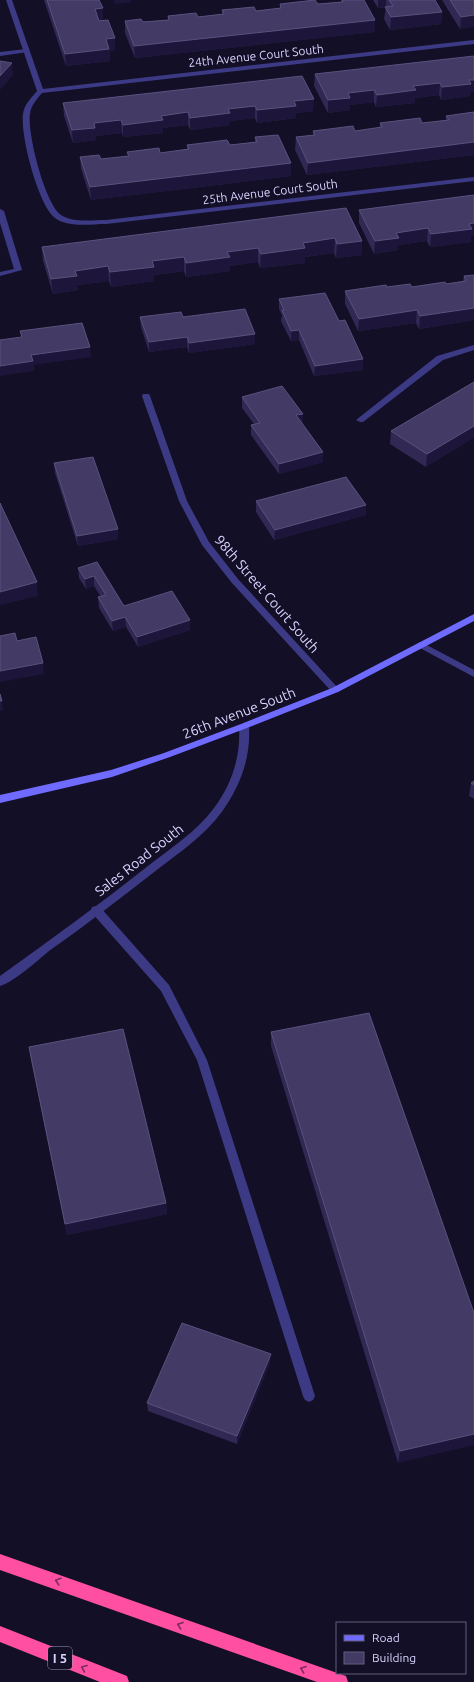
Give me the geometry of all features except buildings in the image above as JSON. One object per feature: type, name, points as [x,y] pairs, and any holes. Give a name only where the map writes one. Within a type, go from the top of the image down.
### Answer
[{"type":"highway","points":[[0,1562],[76,1587],[340,1682]]},
{"type":"highway","name":"I 5","points":[[0,1634],[121,1682]]},
{"type":"street","points":[[9,0],[40,92]]},
{"type":"street","name":"24th Avenue Court South","points":[[40,92],[474,42]]},
{"type":"street","points":[[0,54],[26,51]]},
{"type":"street","name":"25th Avenue Court South","points":[[40,92],[31,103],[26,113],[27,139],[46,200],[52,211],[61,218],[68,220],[92,222],[124,220],[474,179]]},
{"type":"street","points":[[0,211],[18,270],[0,274]]},
{"type":"street","points":[[360,420],[440,358],[474,347]]},
{"type":"street","name":"98th Street Court South","points":[[146,396],[183,501],[205,543],[235,581],[335,690]]},
{"type":"street","name":"26th Avenue South","points":[[0,799],[112,773],[167,755],[244,726],[335,690],[474,617]]},
{"type":"street","points":[[421,645],[474,674]]},
{"type":"street","name":"Sales Road South","points":[[0,982],[203,828],[218,811],[230,793],[241,764],[244,750],[244,726]]},
{"type":"street","points":[[96,910],[165,988],[202,1060],[309,1396]]}]
